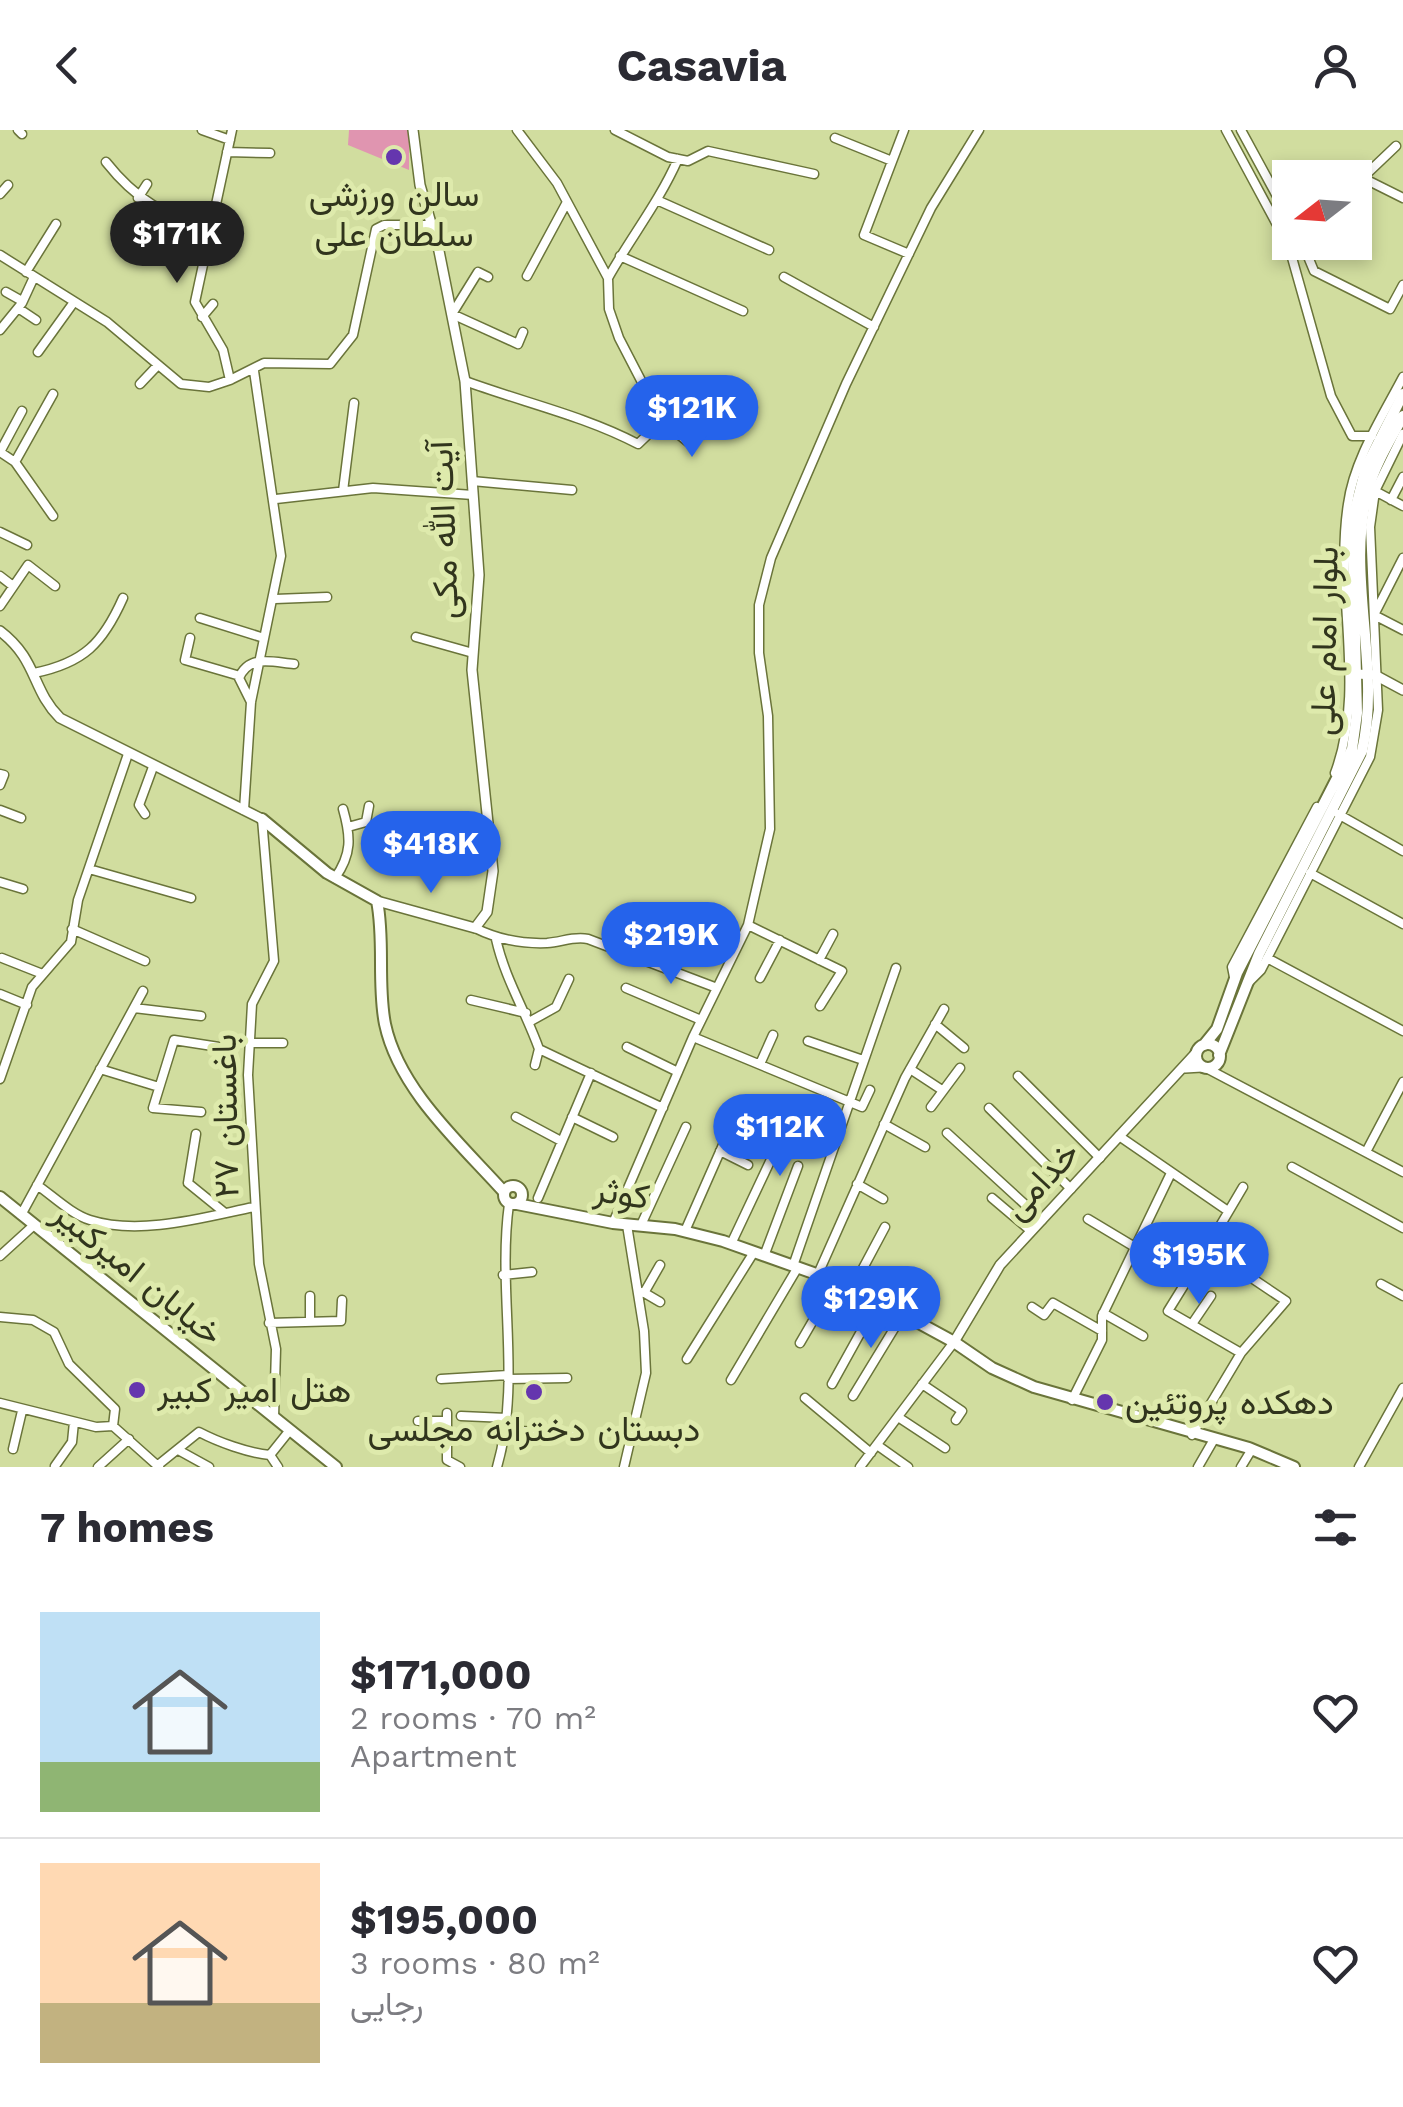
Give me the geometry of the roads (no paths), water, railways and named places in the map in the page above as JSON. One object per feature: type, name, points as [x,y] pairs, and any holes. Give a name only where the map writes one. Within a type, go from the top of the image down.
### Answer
[{"type":"main road","name":"بلوار امام علی","points":[[1367,674],[1352,522],[1356,494],[1403,394]]},
{"type":"main road","name":"بلوار امام علی","points":[[1200,1049],[1217,1029],[1328,812],[1352,749],[1367,674],[1364,512],[1378,463],[1403,416]]},
{"type":"main road","points":[[262,819],[334,878],[377,901],[384,1015],[392,1044],[423,1099],[484,1169],[513,1190],[559,1210]]},
{"type":"main road","name":"بلوار امام علی","points":[[1220,1056],[1240,982]]},
{"type":"main road","points":[[1211,1045],[1220,1056],[1204,1068],[1200,1049],[1211,1045]]},
{"type":"main road","points":[[513,1190],[513,1204],[559,1210]]},
{"type":"main road","name":"خیابان امیرکبیر","points":[[0,1198],[336,1467]]},
{"type":"main road","name":"کوثر","points":[[559,1210],[614,1223],[685,1231],[818,1274],[878,1300],[1005,1376],[1072,1400],[1252,1449],[1293,1467]]},
{"type":"street","points":[[202,130],[231,135],[195,292],[202,317],[222,350],[230,380]]},
{"type":"street","name":"آیت الله مکی","points":[[413,130],[420,185],[465,382],[479,575],[473,653],[492,871],[488,912],[475,928]]},
{"type":"street","points":[[517,130],[567,202],[608,278],[609,309],[619,338],[662,422],[688,442],[712,414]]},
{"type":"street","points":[[615,130],[634,134],[678,159],[688,160],[708,151],[814,174]]},
{"type":"street","points":[[904,130],[864,234],[909,254]]},
{"type":"street","points":[[614,1223],[693,1036],[748,925],[770,829],[770,743],[759,653],[760,605],[771,558],[909,254],[979,130]]},
{"type":"street","points":[[1226,130],[1289,247],[1331,396],[1352,436],[1372,436]]},
{"type":"street","points":[[1241,130],[1272,187]]},
{"type":"street","points":[[835,138],[892,161]]},
{"type":"street","points":[[1372,169],[1396,146]]},
{"type":"street","points":[[227,152],[270,152]]},
{"type":"street","points":[[608,278],[628,238],[659,202],[678,159]]},
{"type":"street","points":[[106,162],[138,198],[172,217],[210,229]]},
{"type":"street","points":[[1372,182],[1403,198]]},
{"type":"street","points":[[138,198],[147,184]]},
{"type":"street","points":[[0,194],[8,186]]},
{"type":"street","points":[[526,276],[567,202]]},
{"type":"street","points":[[659,202],[769,250]]},
{"type":"street","points":[[0,330],[20,305],[30,274],[56,224]]},
{"type":"street","points":[[0,255],[74,302],[180,384],[193,388],[230,380],[264,363],[330,364],[353,335],[376,229],[384,225],[432,225]]},
{"type":"street","points":[[620,256],[742,312]]},
{"type":"street","points":[[1309,260],[1314,271],[1390,309],[1403,286]]},
{"type":"street","points":[[488,277],[478,272],[452,314],[518,344],[523,332]]},
{"type":"street","points":[[784,277],[874,327]]},
{"type":"street","points":[[6,292],[36,320]]},
{"type":"street","points":[[38,352],[74,302]]},
{"type":"street","points":[[202,317],[214,304]]},
{"type":"street","points":[[140,384],[158,365]]},
{"type":"street","points":[[244,810],[251,702],[281,556],[276,499],[254,371]]},
{"type":"street","points":[[1240,982],[1267,958],[1310,873],[1328,812],[1347,739],[1350,711],[1346,523],[1352,489],[1372,436],[1403,377]]},
{"type":"street","points":[[465,382],[576,421],[602,425],[638,444],[662,422]]},
{"type":"street","points":[[14,462],[53,394]]},
{"type":"street","points":[[343,491],[354,403]]},
{"type":"street","points":[[22,411],[0,452],[14,462],[54,516]]},
{"type":"street","points":[[1328,812],[1370,757],[1378,710],[1367,674],[1374,615],[1370,527],[1375,492],[1403,434]]},
{"type":"street","points":[[1391,500],[1403,477]]},
{"type":"street","points":[[472,481],[572,490]]},
{"type":"street","points":[[276,499],[390,488],[473,495]]},
{"type":"street","points":[[1375,492],[1403,506]]},
{"type":"street","points":[[0,532],[28,545]]},
{"type":"street","points":[[1374,615],[1403,558]]},
{"type":"street","points":[[0,606],[28,565],[55,586]]},
{"type":"street","points":[[0,576],[13,586]]},
{"type":"street","points":[[34,673],[62,668],[91,652],[124,598]]},
{"type":"street","points":[[275,598],[327,598]]},
{"type":"street","points":[[1374,615],[1403,630]]},
{"type":"street","points":[[200,618],[264,638]]},
{"type":"street","points":[[0,631],[21,647],[60,718],[262,819]]},
{"type":"street","points":[[416,637],[473,653]]},
{"type":"street","points":[[190,638],[185,660],[240,676]]},
{"type":"street","points":[[251,702],[240,684],[246,666],[258,660],[294,664]]},
{"type":"street","points":[[1367,674],[1403,690]]},
{"type":"street","points":[[0,1079],[3,1062],[40,973],[71,942],[89,869],[128,754]]},
{"type":"street","points":[[145,814],[139,805],[153,767]]},
{"type":"street","points":[[348,826],[366,822],[369,806]]},
{"type":"street","points":[[334,878],[349,854],[343,809]]},
{"type":"street","points":[[0,810],[21,818]]},
{"type":"street","points":[[1328,812],[1403,851]]},
{"type":"street","name":"باغستان ۲۷","points":[[262,819],[274,961],[252,1004],[250,1042],[254,1207],[276,1349],[274,1418]]},
{"type":"street","points":[[89,869],[191,898]]},
{"type":"street","points":[[1310,873],[1403,924]]},
{"type":"street","points":[[0,882],[23,889]]},
{"type":"street","points":[[377,901],[475,928],[496,939],[548,943],[573,936],[588,939],[717,988]]},
{"type":"street","points":[[748,925],[842,971],[820,1006]]},
{"type":"street","points":[[72,929],[145,961]]},
{"type":"street","points":[[818,960],[833,934]]},
{"type":"street","points":[[496,939],[506,983],[528,1017],[539,1049],[535,1065]]},
{"type":"street","points":[[760,978],[780,940]]},
{"type":"street","points":[[2,958],[40,973]]},
{"type":"street","points":[[1267,958],[1403,1031]]},
{"type":"street","points":[[731,1380],[795,1266],[896,968]]},
{"type":"street","points":[[471,1000],[528,1017],[556,1007],[569,979]]},
{"type":"street","points":[[626,988],[701,1020]]},
{"type":"street","points":[[22,1214],[143,991]]},
{"type":"street","points":[[0,994],[26,1004]]},
{"type":"street","points":[[134,1008],[201,1016]]},
{"type":"street","points":[[818,1274],[910,1069],[944,1008]]},
{"type":"street","points":[[935,1024],[964,1048]]},
{"type":"street","points":[[760,1064],[773,1034]]},
{"type":"street","points":[[693,1036],[862,1107],[870,1090]]},
{"type":"street","points":[[201,1112],[153,1108],[174,1040],[219,1047]]},
{"type":"street","points":[[808,1041],[863,1060]]},
{"type":"street","points":[[250,1042],[283,1043]]},
{"type":"street","points":[[627,1048],[678,1072]]},
{"type":"street","points":[[539,1049],[662,1108]]},
{"type":"street","name":"خدامی","points":[[954,1342],[1000,1265],[1200,1049]]},
{"type":"street","points":[[1220,1056],[1222,1076]]},
{"type":"street","points":[[931,1107],[960,1068]]},
{"type":"street","points":[[1184,1068],[1204,1068],[1222,1076],[1403,1172]]},
{"type":"street","points":[[910,1069],[942,1090]]},
{"type":"street","points":[[100,1070],[159,1087]]},
{"type":"street","points":[[538,1198],[591,1074]]},
{"type":"street","points":[[1018,1076],[1100,1158]]},
{"type":"street","points":[[1366,1152],[1403,1082]]},
{"type":"street","points":[[731,1244],[798,1100]]},
{"type":"street","points":[[989,1108],[1071,1189]]},
{"type":"street","points":[[516,1117],[561,1142]]},
{"type":"street","points":[[572,1117],[613,1137]]},
{"type":"street","points":[[884,1124],[925,1147]]},
{"type":"street","points":[[641,1226],[686,1127]]},
{"type":"street","points":[[196,1134],[188,1183],[225,1213]]},
{"type":"street","points":[[782,1134],[798,1142]]},
{"type":"street","points":[[947,1134],[1042,1220]]},
{"type":"street","points":[[1119,1136],[1228,1210]]},
{"type":"street","points":[[685,1231],[726,1138]]},
{"type":"street","points":[[720,1151],[748,1165]]},
{"type":"street","points":[[687,1359],[759,1254],[798,1166]]},
{"type":"street","points":[[1292,1166],[1403,1228]]},
{"type":"street","points":[[1072,1400],[1102,1340],[1102,1313],[1171,1173]]},
{"type":"street","points":[[857,1184],[883,1199]]},
{"type":"street","points":[[38,1185],[84,1218],[98,1222],[151,1223],[254,1207]]},
{"type":"street","points":[[1241,1352],[1168,1311],[1243,1187]]},
{"type":"street","points":[[992,1198],[1031,1231]]},
{"type":"street","points":[[498,1467],[508,1377],[503,1274],[513,1204]]},
{"type":"street","points":[[1088,1219],[1133,1246]]},
{"type":"street","points":[[0,1256],[34,1225]]},
{"type":"street","points":[[624,1467],[646,1373],[641,1291],[627,1225]]},
{"type":"street","points":[[854,1287],[884,1227]]},
{"type":"street","points":[[1192,1435],[1241,1352],[1286,1301],[1207,1248]]},
{"type":"street","points":[[641,1291],[660,1264]]},
{"type":"street","points":[[503,1274],[532,1272]]},
{"type":"street","points":[[800,1343],[836,1281]]},
{"type":"street","points":[[1381,1284],[1403,1296]]},
{"type":"street","points":[[641,1291],[660,1302]]},
{"type":"street","points":[[1032,1308],[1044,1315],[1059,1291]]},
{"type":"street","points":[[310,1296],[310,1322]]},
{"type":"street","points":[[1192,1324],[1211,1296]]},
{"type":"street","points":[[269,1322],[342,1321],[342,1300]]},
{"type":"street","points":[[832,1384],[878,1300]]},
{"type":"street","points":[[1053,1303],[1102,1331]]},
{"type":"street","points":[[1102,1313],[1143,1336]]},
{"type":"street","points":[[853,1396],[903,1314]]},
{"type":"street","points":[[0,1317],[33,1320],[54,1332],[69,1364],[116,1409],[113,1426]]},
{"type":"street","points":[[860,1467],[954,1342]]},
{"type":"street","points":[[441,1379],[566,1378]]},
{"type":"street","points":[[922,1384],[962,1412],[956,1420]]},
{"type":"street","points":[[1359,1467],[1403,1388]]},
{"type":"street","points":[[804,1398],[874,1449],[908,1467]]},
{"type":"street","points":[[0,1402],[22,1411],[113,1426],[159,1466],[198,1432],[221,1444],[235,1439],[250,1454],[270,1455]]},
{"type":"street","points":[[13,1449],[22,1411]]},
{"type":"street","points":[[461,1416],[506,1418]]},
{"type":"street","points":[[418,1421],[447,1417],[448,1460],[460,1467]]},
{"type":"street","points":[[898,1417],[945,1448]]},
{"type":"street","points":[[54,1466],[72,1442],[74,1422]]},
{"type":"street","points":[[270,1455],[290,1430]]},
{"type":"street","points":[[505,1430],[571,1434]]},
{"type":"street","points":[[98,1467],[129,1439]]},
{"type":"street","points":[[1198,1467],[1213,1441]]},
{"type":"street","points":[[1241,1467],[1252,1449]]},
{"type":"street","points":[[180,1450],[209,1467]]},
{"type":"street","points":[[270,1455],[278,1467]]},
{"type":"place","name":"سالن ورزشی سلطان علی","points":[[394,157]]},
{"type":"place","name":"هتل امیر کبیر","points":[[137,1390]]},
{"type":"place","name":"دبستان دخترانه مجلسی","points":[[534,1392]]},
{"type":"place","name":"دهکده پروتئین","points":[[1105,1402]]}]
